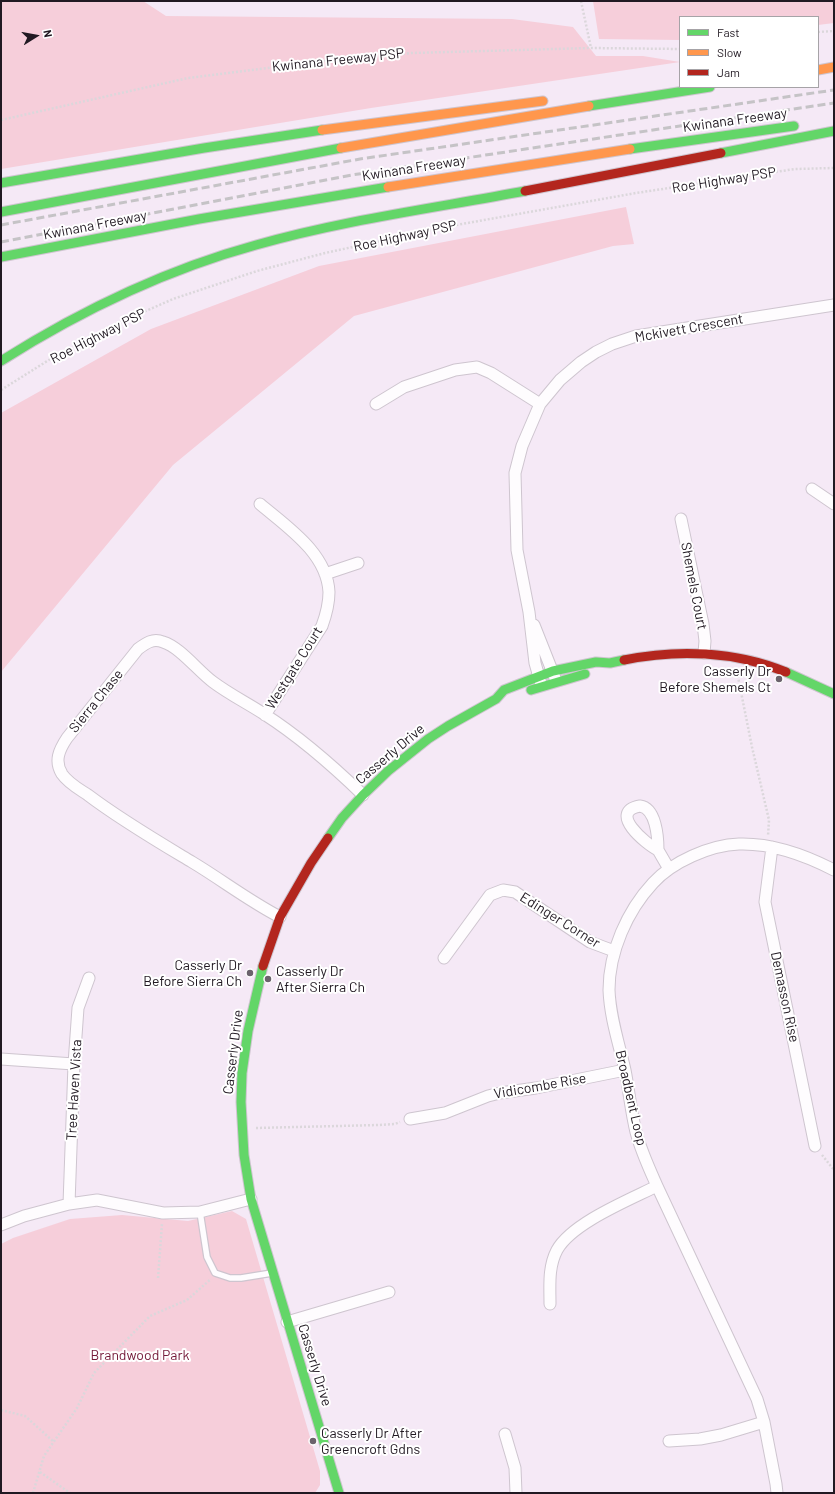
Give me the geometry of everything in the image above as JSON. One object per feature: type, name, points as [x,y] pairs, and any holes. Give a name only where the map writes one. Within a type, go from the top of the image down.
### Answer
[{"type":"main road","points":[[820,69],[834,67]]},
{"type":"main road","points":[[607,94],[679,85]]},
{"type":"main road","points":[[1,212],[335,149],[704,88]]},
{"type":"main road","points":[[1,183],[194,149],[346,127],[554,100]]},
{"type":"main road","name":"Kwinana Freeway","points":[[1,257],[325,196],[593,154],[805,124]]},
{"type":"main road","points":[[1,361],[42,336],[111,300],[182,269],[256,245],[331,226],[591,178],[834,130]]},
{"type":"main road","name":"Casserly Drive","points":[[338,1493],[251,1199],[242,1130],[242,1073],[254,1002],[262,970],[280,917],[311,863],[342,818],[388,771],[428,739],[496,699],[504,690],[540,682],[596,662],[610,663],[655,654],[704,653],[738,658],[764,664],[785,671],[834,694]]},
{"type":"main road","name":"Casserly Drive","points":[[554,677],[595,672],[610,663]]},
{"type":"main road","name":"Casserly Drive","points":[[523,693],[540,682]]},
{"type":"main road","name":"Casserly Drive","points":[[496,699],[511,697]]},
{"type":"street","name":"Mckivett Crescent","points":[[540,682],[534,663],[529,612],[517,550],[515,472],[522,446],[540,404],[560,380],[581,362],[612,344],[636,336],[834,305]]},
{"type":"street","points":[[376,404],[404,387],[455,370],[477,368],[491,373],[540,404]]},
{"type":"street","points":[[812,489],[834,504]]},
{"type":"street","name":"Westgate Court","points":[[260,504],[292,531],[314,554],[325,574],[329,592],[327,611],[322,626],[265,714]]},
{"type":"street","name":"Shemels Court","points":[[681,519],[703,624],[704,653]]},
{"type":"street","points":[[325,574],[358,563]]},
{"type":"street","name":"Mckivett Crescent","points":[[529,612],[554,677]]},
{"type":"street","name":"Sierra Chase","points":[[280,917],[260,907],[194,863],[104,807],[71,784],[63,776],[58,761],[59,750],[67,738],[138,649],[147,642],[155,640],[164,642],[174,647],[212,682],[265,714],[334,767],[363,795]]},
{"type":"street","name":"Broadbent Loop","points":[[777,1493],[764,1422],[757,1399],[657,1186],[645,1157],[637,1132],[625,1070],[613,1021],[609,990],[614,951],[622,928],[652,883],[669,869],[701,853],[720,847],[739,844],[770,847],[805,856],[834,870]]},
{"type":"street","name":"Demasson Rise","points":[[770,847],[765,902],[815,1146]]},
{"type":"street","points":[[658,850],[669,869]]},
{"type":"street","name":"Edinger Corner","points":[[444,958],[490,894],[503,890],[515,892],[590,942],[614,951]]},
{"type":"street","name":"Tree Haven Vista","points":[[69,1204],[74,1064],[78,1008],[89,978]]},
{"type":"street","points":[[1,1059],[74,1064]]},
{"type":"street","name":"Vidicombe Rise","points":[[410,1119],[445,1113],[488,1096],[500,1093],[536,1088],[625,1070]]},
{"type":"street","points":[[550,1304],[549,1278],[552,1264],[557,1250],[568,1237],[586,1223],[657,1186]]},
{"type":"street","points":[[1,1225],[24,1216],[69,1204],[98,1200],[162,1213],[200,1212],[251,1199]]},
{"type":"street","points":[[287,1322],[389,1292]]},
{"type":"street","points":[[669,1441],[700,1439],[721,1435],[764,1422]]},
{"type":"street","points":[[505,1434],[515,1468],[516,1493]]},
{"type":"lane","points":[[200,1212],[207,1257],[215,1273],[230,1278],[241,1278],[272,1273]]},
{"type":"path","points":[[581,1],[591,48]]},
{"type":"path","points":[[819,32],[834,31]]},
{"type":"path","name":"Kwinana Freeway PSP","points":[[1,120],[180,79],[346,58],[412,53],[591,48],[679,49]]},
{"type":"path","name":"Roe Highway PSP","points":[[1,390],[60,353],[121,322],[173,299],[257,271],[325,253],[453,226],[636,194],[795,169],[834,168]]},
{"type":"path","points":[[738,658],[737,670],[747,724],[769,820],[770,847]]},
{"type":"path","points":[[253,1128],[395,1124],[410,1119]]},
{"type":"path","points":[[815,1146],[834,1170]]},
{"type":"path","points":[[158,1278],[162,1213]]},
{"type":"path","points":[[34,1493],[44,1456],[76,1408],[94,1373],[150,1316],[188,1300],[215,1273]]},
{"type":"path","points":[[1,1410],[24,1416],[54,1442]]},
{"type":"path","points":[[40,1472],[70,1493]]},
{"type":"green space","points":[[1,1],[143,1],[166,16],[512,19],[573,27],[596,56],[643,56],[679,62],[371,108],[1,169]]},
{"type":"green space","points":[[593,1],[834,1],[834,23],[819,25],[819,16],[679,16],[679,40],[599,39]]},
{"type":"green space","points":[[626,207],[634,244],[613,246],[354,316],[173,465],[1,672],[1,413],[151,329],[319,266]]},
{"type":"green space","name":"Brandwood Park","points":[[232,1211],[246,1219],[320,1471],[320,1485],[315,1493],[1,1493],[1,1244],[13,1238],[70,1219],[122,1215],[188,1221]]},
{"type":"railway","points":[[1,225],[360,159],[834,90]]},
{"type":"railway","points":[[1,242],[352,175],[834,103]]},
{"type":"traffic: fast","points":[[589,106],[704,88]]},
{"type":"traffic: fast","points":[[630,149],[794,126]]},
{"type":"traffic: fast","points":[[1,183],[204,148],[322,130]]},
{"type":"traffic: fast","points":[[721,153],[834,131]]},
{"type":"traffic: fast","points":[[1,212],[341,148]]},
{"type":"traffic: fast","points":[[1,257],[199,219],[388,187]]},
{"type":"traffic: fast","points":[[1,361],[61,325],[92,309],[156,280],[222,255],[322,228],[525,191]]},
{"type":"traffic: fast","points":[[328,838],[342,818],[388,771],[428,739],[496,699],[504,690],[553,671],[596,662],[610,663],[624,660]]},
{"type":"traffic: fast","points":[[786,672],[834,694]]},
{"type":"traffic: fast","points":[[531,690],[585,674]]},
{"type":"traffic: fast","points":[[263,966],[248,1031],[242,1073],[241,1102],[244,1155],[251,1199],[339,1493]]},
{"type":"traffic: slow","points":[[819,70],[834,67]]},
{"type":"traffic: slow","points":[[322,130],[543,101]]},
{"type":"traffic: slow","points":[[341,148],[589,106]]},
{"type":"traffic: slow","points":[[388,187],[630,149]]},
{"type":"traffic: jam","points":[[525,191],[721,153]]},
{"type":"traffic: jam","points":[[624,660],[664,654],[706,654],[747,660],[786,672]]},
{"type":"traffic: jam","points":[[263,966],[280,917],[311,863],[328,838]]},
{"type":"place","name":"Casserly Dr Before Shemels Ct","points":[[779,679]]},
{"type":"place","name":"Casserly Dr Before Sierra Ch","points":[[250,973]]},
{"type":"place","name":"Casserly Dr After Sierra Ch","points":[[268,979]]},
{"type":"place","name":"Casserly Dr After Greencroft Gdns","points":[[313,1441]]}]
